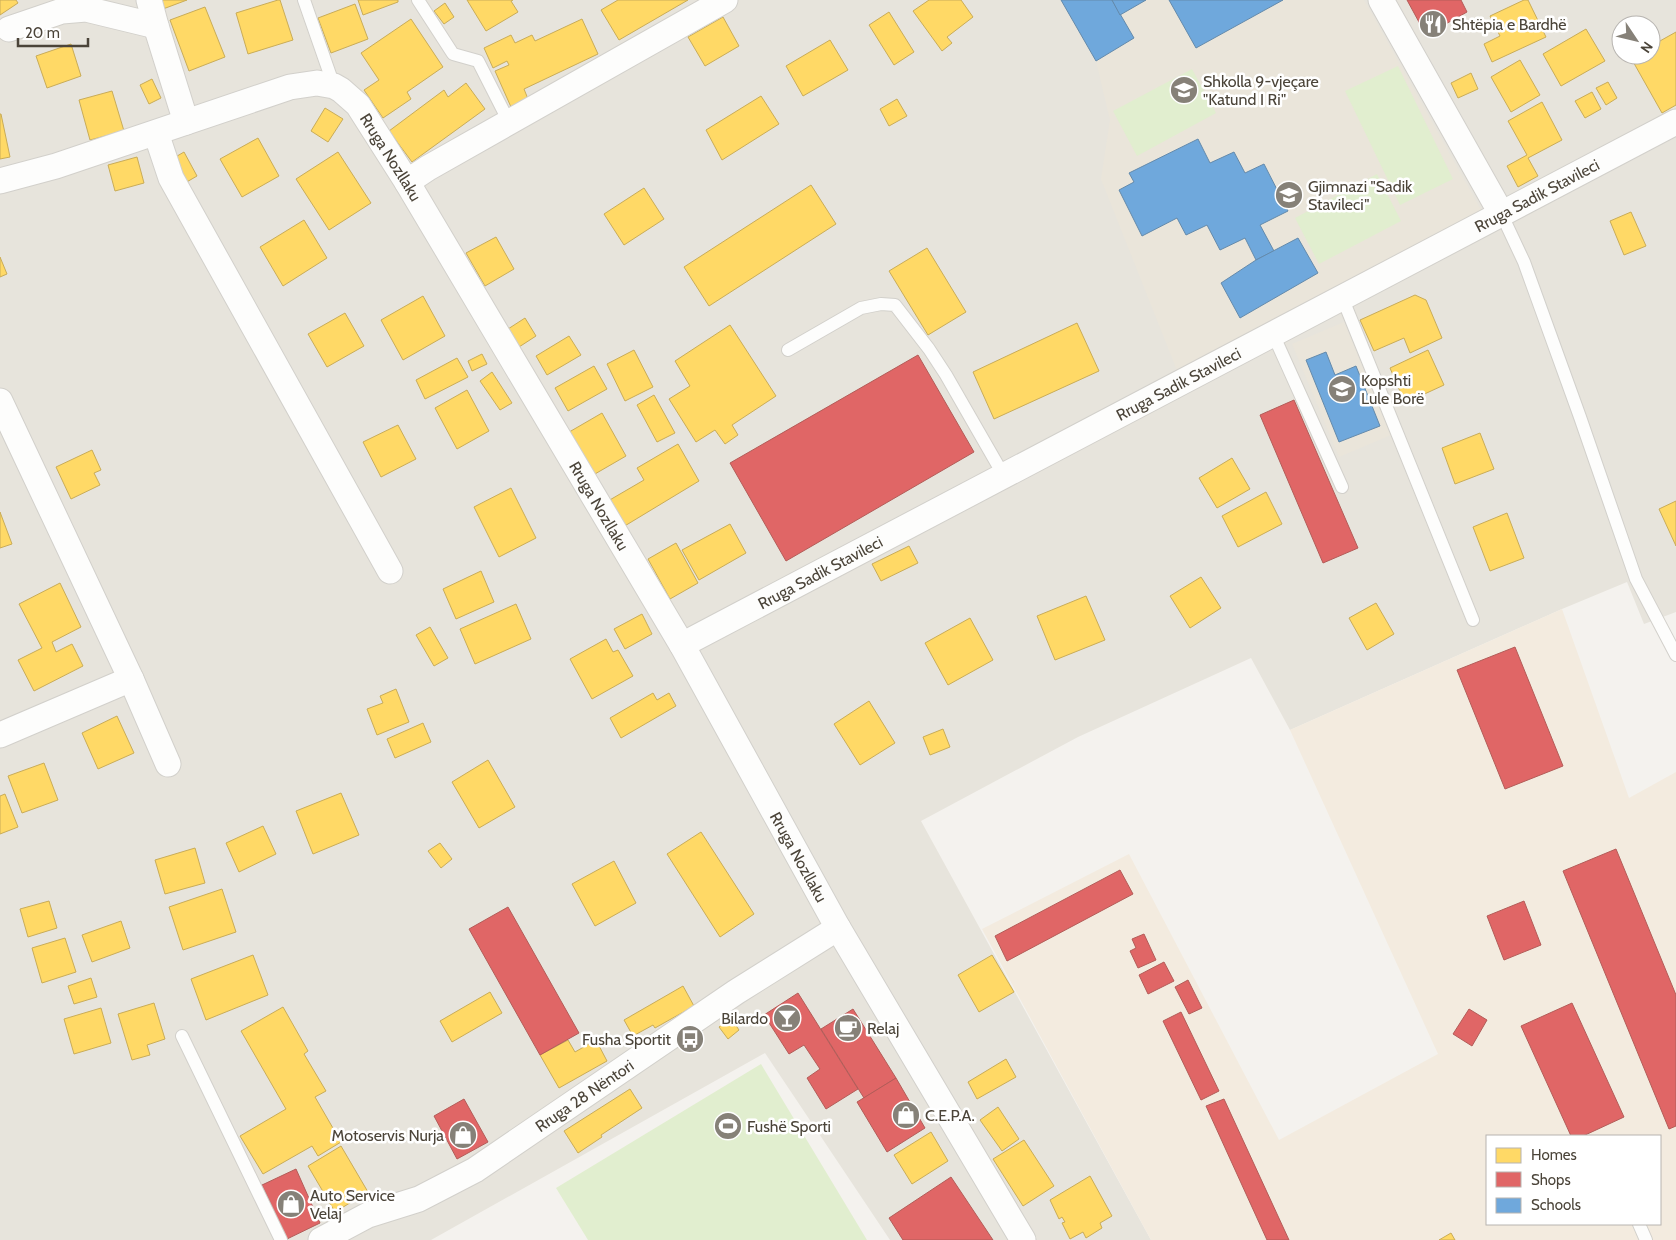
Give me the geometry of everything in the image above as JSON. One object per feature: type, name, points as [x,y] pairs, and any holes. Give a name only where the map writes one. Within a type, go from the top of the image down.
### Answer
[{"type":"street","points":[[149,0],[186,122]]},
{"type":"street","points":[[407,182],[725,0]]},
{"type":"street","points":[[1381,0],[1501,213]]},
{"type":"street","points":[[9,29],[62,11],[86,9],[156,26]]},
{"type":"street","points":[[0,181],[56,166],[290,87],[317,83],[334,86]]},
{"type":"street","name":"Rruga Nozllaku","points":[[334,86],[358,105],[407,182],[682,645],[838,928],[1023,1240]]},
{"type":"street","name":"Rruga Sadik Stavileci","points":[[682,645],[1676,122]]},
{"type":"street","points":[[156,133],[171,178],[390,571]]},
{"type":"street","points":[[0,401],[131,679],[168,764]]},
{"type":"street","points":[[0,735],[131,679]]},
{"type":"street","name":"Rruga 28 Nëntori","points":[[321,1240],[368,1215],[419,1199],[475,1170],[736,992],[838,928]]},
{"type":"lane","points":[[304,0],[334,86]]},
{"type":"lane","points":[[418,0],[453,54],[478,61],[509,122]]},
{"type":"lane","points":[[1501,213],[1524,262],[1636,579],[1676,656]]},
{"type":"lane","points":[[1342,297],[1473,620]]},
{"type":"lane","points":[[788,350],[861,308],[881,304],[895,305],[929,349],[946,375],[1004,476]]},
{"type":"lane","points":[[1273,334],[1342,487]]},
{"type":"lane","points":[[182,1036],[281,1240]]},
{"type":"lane","points":[[1639,1225],[1646,1240]]},
{"type":"shaded area","points":[[0,0],[1676,0],[1676,612],[1644,624],[1627,582],[1290,730],[1251,658],[1078,737],[921,821],[1151,1240],[890,1240],[765,1053],[431,1240],[0,1240]]},
{"type":"shaded area","name":"Gjimnazi \"Sadik Stavileci\"","points":[[1061,0],[1364,0],[1481,210],[1178,373],[1101,179],[1110,120],[1096,61]]},
{"type":"shaded area","name":"Kopshti Lule Borë","points":[[1344,322],[1391,435],[1339,457],[1292,344]]},
{"type":"shaded area","points":[[1562,609],[1629,798],[1676,772],[1676,1240],[1151,1240],[982,929],[1129,854],[1279,1140],[1438,1054],[1290,730]]},
{"type":"green space","points":[[1398,66],[1453,179],[1400,205],[1345,91]]},
{"type":"green space","points":[[1192,69],[1216,113],[1137,156],[1113,111]]},
{"type":"green space","points":[[1377,174],[1401,221],[1319,264],[1295,218]]},
{"type":"green space","name":"Fushë Sporti","points":[[761,1064],[867,1240],[588,1240],[556,1188]]},
{"type":"building: Homes","points":[[0,0],[16,0],[18,3],[0,15]]},
{"type":"building: Homes","points":[[160,0],[187,0],[163,9]]},
{"type":"building: Homes","points":[[280,0],[293,40],[248,54],[236,13]]},
{"type":"building: Homes","points":[[358,0],[398,0],[398,2],[363,15]]},
{"type":"building: Homes","points":[[467,0],[513,0],[511,1],[518,12],[486,31]]},
{"type":"building: Homes","points":[[618,0],[688,0],[619,40],[601,10]]},
{"type":"building: Homes","points":[[929,0],[961,0],[973,17],[947,37],[952,43],[942,51],[913,11]]},
{"type":"building: Homes","points":[[1524,0],[1528,0],[1546,37],[1492,62],[1484,44],[1500,36],[1490,16]]},
{"type":"building: Homes","points":[[445,3],[454,17],[444,24],[434,11]]},
{"type":"building: Homes","points":[[355,4],[368,39],[331,53],[318,18]]},
{"type":"building: Homes","points":[[205,7],[225,57],[189,71],[170,20]]},
{"type":"building: Homes","points":[[889,12],[914,52],[894,65],[869,25]]},
{"type":"building: Homes","points":[[723,17],[739,46],[705,66],[688,37]]},
{"type":"building: Homes","points":[[411,19],[443,67],[407,92],[411,99],[383,118],[364,90],[379,80],[361,53]]},
{"type":"building: Homes","points":[[582,19],[598,54],[524,89],[528,99],[511,107],[495,71],[509,65],[507,61],[493,68],[484,48],[511,35],[515,43],[532,35],[535,41]]},
{"type":"building: Homes","points":[[1586,29],[1605,61],[1561,86],[1543,54]]},
{"type":"building: Homes","points":[[1676,32],[1676,105],[1662,113],[1635,65],[1661,65],[1661,40]]},
{"type":"building: Homes","points":[[830,40],[848,70],[803,96],[786,66]]},
{"type":"building: Homes","points":[[71,44],[81,76],[47,88],[36,56]]},
{"type":"building: Homes","points":[[1520,60],[1540,95],[1511,112],[1491,77]]},
{"type":"building: Homes","points":[[1471,73],[1478,89],[1458,98],[1451,83]]},
{"type":"building: Homes","points":[[152,79],[161,98],[149,104],[140,85]]},
{"type":"building: Homes","points":[[1608,82],[1617,98],[1606,105],[1596,88]]},
{"type":"building: Homes","points":[[466,83],[485,109],[412,162],[389,131],[444,90],[448,97]]},
{"type":"building: Homes","points":[[112,91],[124,131],[90,140],[79,100]]},
{"type":"building: Homes","points":[[1592,92],[1601,109],[1585,118],[1575,101]]},
{"type":"building: Homes","points":[[761,96],[779,124],[722,160],[706,130]]},
{"type":"building: Homes","points":[[897,99],[907,116],[889,126],[880,109]]},
{"type":"building: Homes","points":[[1542,102],[1562,140],[1528,158],[1538,176],[1518,187],[1507,166],[1527,155],[1508,121]]},
{"type":"building: Homes","points":[[325,108],[343,119],[328,142],[311,131]]},
{"type":"building: Homes","points":[[0,114],[10,157],[0,159]]},
{"type":"building: Homes","points":[[258,138],[279,176],[242,197],[220,159]]},
{"type":"building: Homes","points":[[184,152],[197,176],[185,183],[172,159]]},
{"type":"building: Homes","points":[[338,152],[371,203],[329,230],[296,179]]},
{"type":"building: Homes","points":[[137,157],[144,183],[115,191],[108,165]]},
{"type":"building: Homes","points":[[811,185],[836,224],[709,306],[684,267]]},
{"type":"building: Homes","points":[[644,188],[664,219],[624,245],[604,214]]},
{"type":"building: Homes","points":[[1631,212],[1646,246],[1624,255],[1610,221]]},
{"type":"building: Homes","points":[[304,220],[327,258],[283,286],[260,247]]},
{"type":"building: Homes","points":[[496,237],[514,269],[485,286],[466,253]]},
{"type":"building: Homes","points":[[927,248],[966,312],[928,335],[889,271]]},
{"type":"building: Homes","points":[[0,257],[7,274],[0,277]]},
{"type":"building: Homes","points":[[1415,295],[1426,300],[1442,338],[1410,353],[1404,338],[1374,351],[1360,320]]},
{"type":"building: Homes","points":[[423,296],[445,336],[403,360],[381,320]]},
{"type":"building: Homes","points":[[345,313],[364,346],[327,367],[308,334]]},
{"type":"building: Homes","points":[[525,318],[536,336],[519,347],[508,329]]},
{"type":"building: Homes","points":[[1077,323],[1099,371],[994,419],[973,372]]},
{"type":"building: Homes","points":[[730,325],[776,396],[732,425],[738,435],[725,444],[715,430],[696,442],[669,399],[690,386],[675,361]]},
{"type":"building: Homes","points":[[569,336],[581,355],[547,375],[536,356]]},
{"type":"building: Homes","points":[[634,350],[653,387],[625,401],[607,364]]},
{"type":"building: Homes","points":[[1428,350],[1444,385],[1405,403],[1390,368]]},
{"type":"building: Homes","points":[[482,354],[487,364],[472,371],[468,361]]},
{"type":"building: Homes","points":[[457,358],[468,377],[425,399],[416,380]]},
{"type":"building: Homes","points":[[594,366],[607,389],[568,411],[555,388]]},
{"type":"building: Homes","points":[[492,372],[512,403],[500,410],[480,381]]},
{"type":"building: Homes","points":[[467,390],[489,431],[457,449],[435,408]]},
{"type":"building: Homes","points":[[654,395],[675,433],[657,442],[637,405]]},
{"type":"building: Homes","points":[[602,413],[626,456],[588,478],[564,435]]},
{"type":"building: Homes","points":[[398,425],[416,459],[381,477],[363,442]]},
{"type":"building: Homes","points":[[1480,433],[1494,469],[1455,484],[1442,448]]},
{"type":"building: Homes","points":[[678,444],[699,481],[623,527],[608,501],[644,480],[637,468]]},
{"type":"building: Homes","points":[[92,450],[101,470],[94,473],[100,485],[71,499],[56,467]]},
{"type":"building: Homes","points":[[1232,458],[1250,489],[1217,508],[1199,478]]},
{"type":"building: Homes","points":[[511,488],[536,538],[499,557],[474,507]]},
{"type":"building: Homes","points":[[1266,492],[1282,524],[1238,547],[1222,516]]},
{"type":"building: Homes","points":[[1676,501],[1676,546],[1659,509]]},
{"type":"building: Homes","points":[[0,512],[12,544],[0,548]]},
{"type":"building: Homes","points":[[1507,513],[1524,558],[1490,571],[1473,527]]},
{"type":"building: Homes","points":[[730,524],[746,553],[699,580],[682,550]]},
{"type":"building: Homes","points":[[676,543],[698,583],[670,599],[648,559]]},
{"type":"building: Homes","points":[[909,546],[918,563],[881,581],[872,564]]},
{"type":"building: Homes","points":[[481,571],[494,602],[456,619],[443,589]]},
{"type":"building: Homes","points":[[1201,577],[1221,608],[1190,628],[1170,596]]},
{"type":"building: Homes","points":[[60,583],[81,627],[52,642],[56,652],[72,644],[83,666],[34,691],[18,660],[42,648],[19,604]]},
{"type":"building: Homes","points":[[1086,596],[1105,640],[1055,660],[1037,616]]},
{"type":"building: Homes","points":[[1376,603],[1394,634],[1367,650],[1349,618]]},
{"type":"building: Homes","points":[[516,604],[531,639],[475,664],[460,629]]},
{"type":"building: Homes","points":[[642,614],[652,634],[625,649],[614,629]]},
{"type":"building: Homes","points":[[970,618],[993,660],[948,685],[925,643]]},
{"type":"building: Homes","points":[[430,627],[448,658],[434,666],[416,635]]},
{"type":"building: Homes","points":[[606,639],[613,652],[618,650],[633,676],[592,699],[570,659]]},
{"type":"building: Homes","points":[[396,689],[409,722],[377,735],[367,709],[383,703],[380,696]]},
{"type":"building: Homes","points":[[653,693],[657,700],[669,693],[676,706],[621,738],[610,718]]},
{"type":"building: Homes","points":[[869,701],[895,743],[860,765],[834,724]]},
{"type":"building: Homes","points":[[117,716],[134,753],[98,769],[82,733]]},
{"type":"building: Homes","points":[[423,723],[431,742],[395,758],[387,739]]},
{"type":"building: Homes","points":[[943,729],[950,747],[930,755],[923,737]]},
{"type":"building: Homes","points":[[488,760],[515,807],[479,828],[452,782]]},
{"type":"building: Homes","points":[[44,763],[58,800],[22,813],[8,776]]},
{"type":"building: Homes","points":[[341,793],[359,835],[313,854],[296,811]]},
{"type":"building: Homes","points":[[5,794],[18,827],[0,834],[0,796]]},
{"type":"building: Homes","points":[[263,826],[276,854],[239,872],[226,843]]},
{"type":"building: Homes","points":[[701,832],[754,914],[720,937],[667,854]]},
{"type":"building: Homes","points":[[440,843],[452,859],[441,868],[428,851]]},
{"type":"building: Homes","points":[[195,848],[205,883],[165,894],[155,860]]},
{"type":"building: Homes","points":[[614,861],[636,903],[595,926],[572,884]]},
{"type":"building: Homes","points":[[222,889],[236,932],[183,950],[169,907]]},
{"type":"building: Homes","points":[[49,901],[57,928],[28,937],[20,909]]},
{"type":"building: Homes","points":[[121,921],[130,948],[92,962],[82,935]]},
{"type":"building: Homes","points":[[65,938],[76,972],[42,983],[32,948]]},
{"type":"building: Homes","points":[[253,955],[268,995],[206,1020],[191,979]]},
{"type":"building: Homes","points":[[992,955],[1014,992],[979,1012],[958,975]]},
{"type":"building: Homes","points":[[91,978],[97,997],[74,1004],[68,986]]},
{"type":"building: Homes","points":[[683,986],[694,1006],[655,1028],[653,1025],[633,1036],[624,1020]]},
{"type":"building: Homes","points":[[490,992],[502,1013],[452,1042],[440,1021]]},
{"type":"building: Homes","points":[[154,1003],[165,1039],[147,1045],[150,1055],[132,1060],[118,1014]]},
{"type":"building: Homes","points":[[283,1007],[308,1051],[304,1054],[326,1091],[315,1097],[341,1142],[318,1156],[312,1146],[263,1174],[240,1136],[286,1109],[241,1031]]},
{"type":"building: Homes","points":[[101,1008],[111,1043],[74,1054],[64,1019]]},
{"type":"building: Homes","points":[[731,1018],[739,1030],[728,1039],[719,1027]]},
{"type":"building: Homes","points":[[568,1040],[575,1052],[596,1040],[607,1061],[559,1088],[540,1055]]},
{"type":"building: Homes","points":[[1006,1059],[1016,1077],[977,1099],[968,1082]]},
{"type":"building: Homes","points":[[630,1089],[642,1108],[578,1153],[564,1131]]},
{"type":"building: Homes","points":[[998,1107],[1019,1139],[1002,1151],[980,1120]]},
{"type":"building: Homes","points":[[931,1132],[948,1161],[912,1184],[894,1155]]},
{"type":"building: Homes","points":[[1024,1140],[1054,1186],[1023,1206],[993,1159]]},
{"type":"building: Homes","points":[[341,1146],[368,1192],[335,1212],[308,1166]]},
{"type":"building: Homes","points":[[1090,1176],[1112,1216],[1100,1223],[1102,1228],[1086,1238],[1083,1232],[1070,1239],[1062,1223],[1065,1222],[1062,1217],[1059,1219],[1050,1200]]},
{"type":"building: Homes","points":[[1451,1233],[1455,1240],[1439,1240]]},
{"type":"building: Shops","name":"Shtëpia e Bardhë","points":[[1407,0],[1461,0],[1467,12],[1426,35]]},
{"type":"building: Shops","points":[[918,355],[974,452],[786,561],[730,463]]},
{"type":"building: Shops","points":[[1294,400],[1358,548],[1323,563],[1260,415]]},
{"type":"building: Shops","points":[[1515,647],[1563,766],[1505,789],[1457,670]]},
{"type":"building: Shops","points":[[1616,849],[1676,995],[1676,1126],[1669,1129],[1563,871]]},
{"type":"building: Shops","points":[[1120,870],[1133,894],[1007,961],[995,936]]},
{"type":"building: Shops","points":[[1524,901],[1541,945],[1504,960],[1487,916]]},
{"type":"building: Shops","points":[[508,907],[579,1033],[540,1055],[469,929]]},
{"type":"building: Shops","points":[[1144,934],[1156,960],[1138,968],[1130,951],[1136,948],[1132,939]]},
{"type":"building: Shops","points":[[1164,962],[1174,981],[1148,994],[1139,975]]},
{"type":"building: Shops","points":[[1188,980],[1202,1008],[1189,1014],[1175,987]]},
{"type":"building: Shops","points":[[798,993],[858,1089],[826,1109],[807,1078],[820,1069],[804,1045],[789,1054],[764,1015]]},
{"type":"building: Shops","points":[[1572,1003],[1624,1117],[1585,1135],[1571,1135],[1521,1026]]},
{"type":"building: Shops","points":[[853,1009],[896,1078],[864,1098],[821,1029]]},
{"type":"building: Shops","points":[[1469,1009],[1487,1020],[1472,1046],[1453,1034]]},
{"type":"building: Shops","points":[[1181,1012],[1219,1091],[1201,1100],[1163,1021]]},
{"type":"building: Shops","points":[[896,1078],[925,1128],[887,1152],[857,1102]]},
{"type":"building: Shops","points":[[464,1099],[488,1142],[457,1159],[434,1116]]},
{"type":"building: Shops","points":[[1224,1099],[1289,1240],[1267,1240],[1206,1106]]},
{"type":"building: Shops","name":"Auto Service Velaj","points":[[296,1169],[320,1223],[287,1239],[262,1185]]},
{"type":"building: Shops","points":[[951,1177],[993,1240],[903,1240],[889,1218]]},
{"type":"building: Schools","points":[[1061,0],[1112,0],[1134,38],[1096,61]]},
{"type":"building: Schools","points":[[1112,0],[1146,0],[1120,15]]},
{"type":"building: Schools","points":[[1169,0],[1283,0],[1196,48]]},
{"type":"building: Schools","points":[[1198,139],[1210,163],[1234,152],[1245,173],[1264,164],[1288,211],[1260,225],[1274,251],[1256,260],[1245,238],[1220,250],[1207,225],[1186,235],[1177,218],[1142,236],[1119,190],[1134,182],[1129,173]]},
{"type":"building: Schools","points":[[1298,238],[1318,273],[1240,318],[1221,283],[1256,260]]},
{"type":"building: Schools","points":[[1326,352],[1335,375],[1356,366],[1380,426],[1339,442],[1306,360]]},
{"type":"place","name":"Shtëpia e Bardhë","points":[[1433,24]]},
{"type":"place","name":"Shkolla 9-vjeçare \"Katund I Ri\"","points":[[1184,90]]},
{"type":"place","name":"Gjimnazi \"Sadik Stavileci\"","points":[[1289,195]]},
{"type":"place","name":"Kopshti Lule Borë","points":[[1342,389]]},
{"type":"place","name":"Bilardo","points":[[787,1018]]},
{"type":"place","name":"Relaj","points":[[848,1028]]},
{"type":"place","name":"Fusha Sportit","points":[[690,1039]]},
{"type":"place","name":"C.E.P.A.","points":[[906,1115]]},
{"type":"place","name":"Fushë Sporti","points":[[728,1126]]},
{"type":"place","name":"Motoservis Nurja","points":[[463,1135]]},
{"type":"place","name":"Auto Service Velaj","points":[[291,1204]]}]
